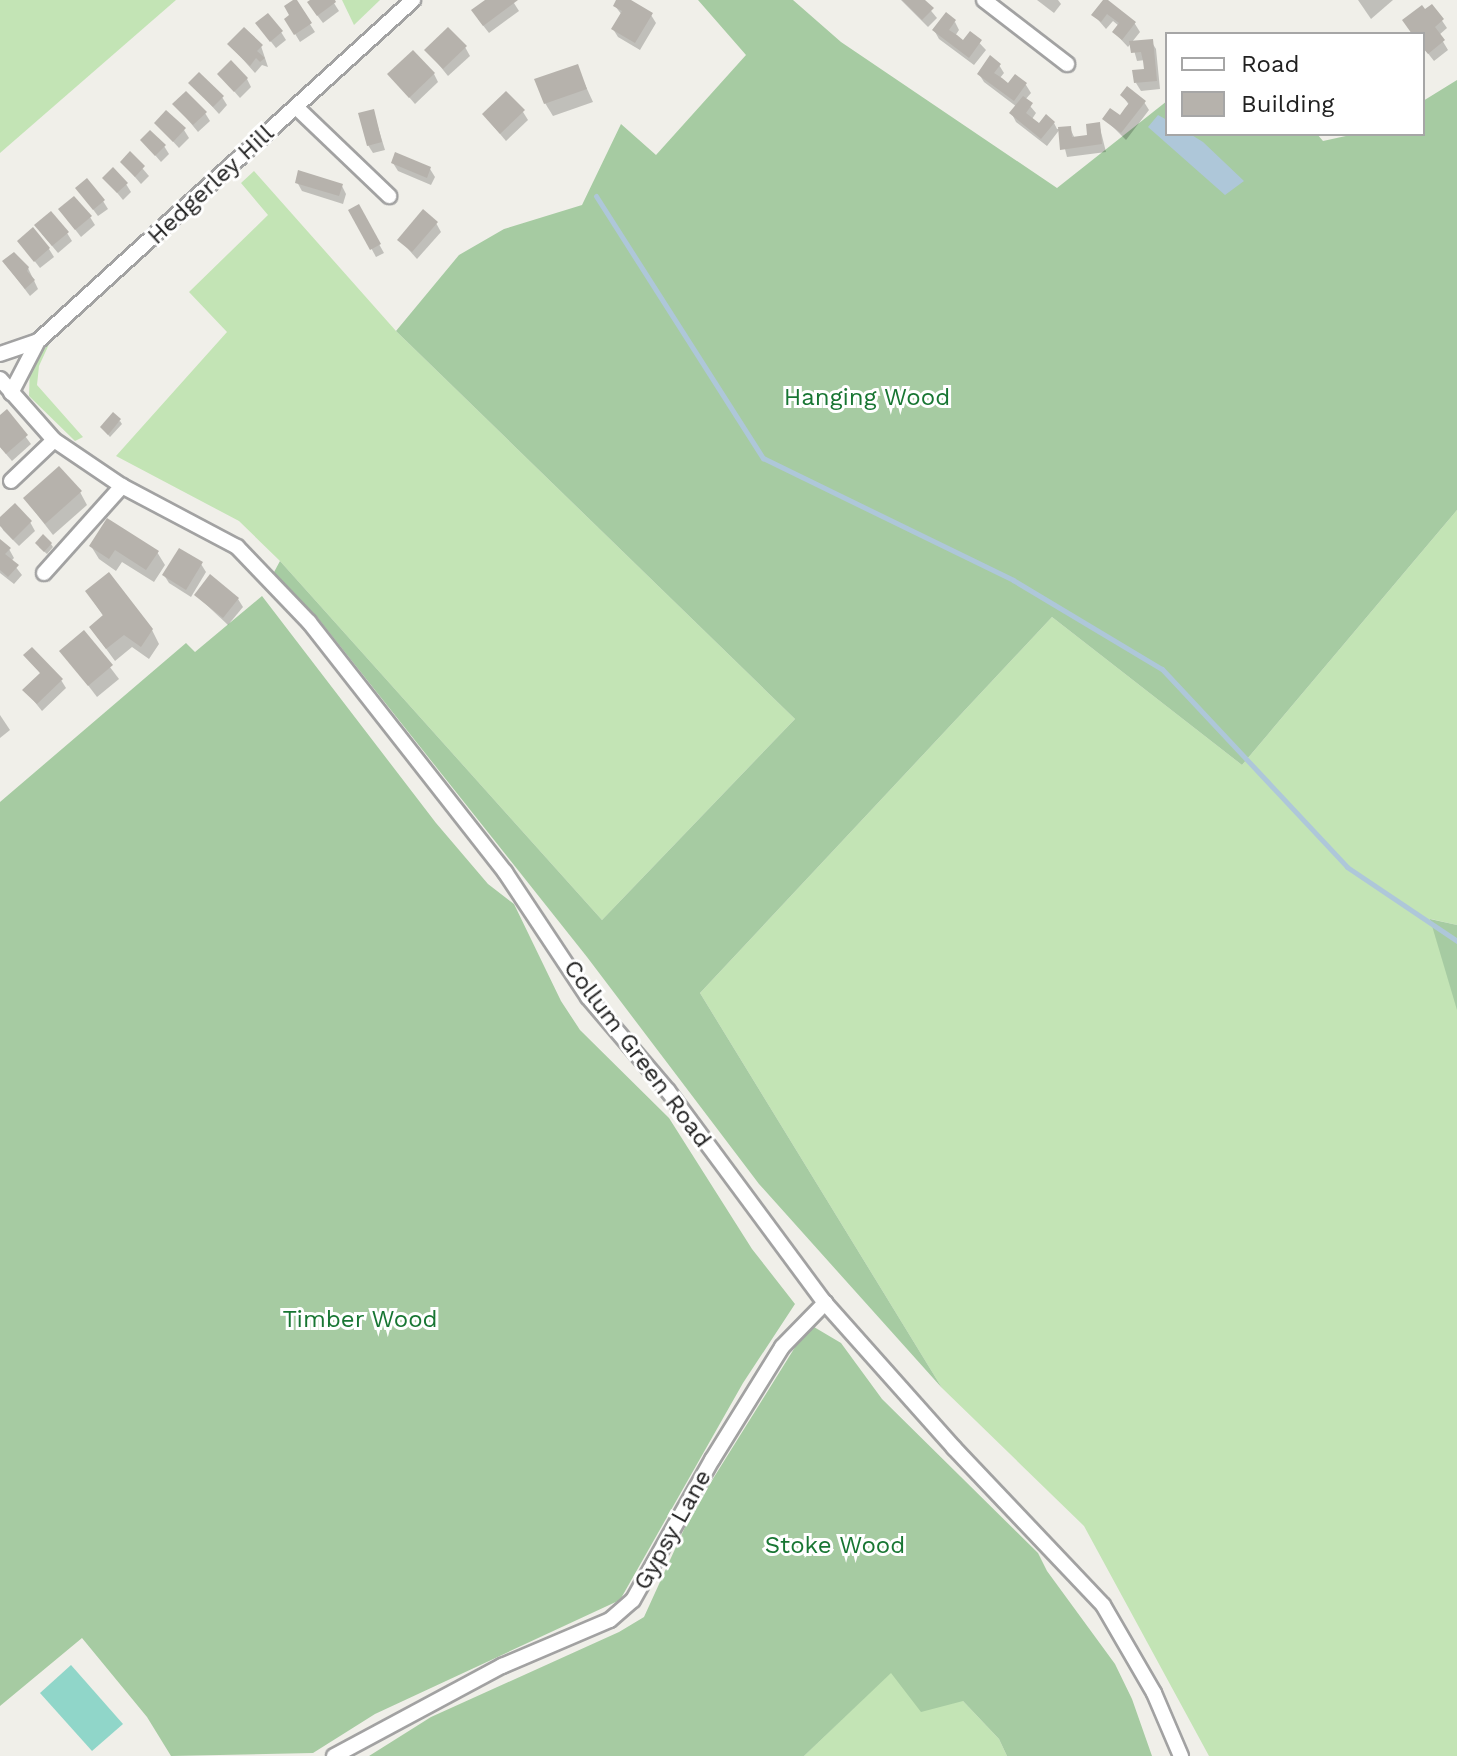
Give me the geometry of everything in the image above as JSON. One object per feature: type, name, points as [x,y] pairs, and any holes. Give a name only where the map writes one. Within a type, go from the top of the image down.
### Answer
[{"type":"street","name":"Hedgerley Hill","points":[[0,354],[38,341],[413,0]]},
{"type":"street","points":[[984,0],[1067,64]]},
{"type":"street","points":[[296,107],[389,196]]},
{"type":"street","points":[[11,393],[38,341]]},
{"type":"street","name":"Collum Green Road","points":[[0,379],[54,440],[122,486],[237,547],[309,622],[505,872],[588,997],[668,1091],[825,1303],[954,1448],[1103,1605],[1154,1693],[1181,1756]]},
{"type":"street","points":[[11,481],[54,440]]},
{"type":"street","points":[[44,573],[122,486]]},
{"type":"street","name":"Gypsy Lane","points":[[334,1756],[502,1666],[610,1620],[633,1600],[712,1460],[782,1347],[825,1303]]},
{"type":"green space","points":[[0,0],[176,0],[0,153]]},
{"type":"green space","points":[[342,0],[380,0],[354,25]]},
{"type":"green space","name":"Hanging Wood","points":[[698,0],[793,0],[841,42],[1057,188],[1165,103],[1165,136],[1319,136],[1323,141],[1346,136],[1425,136],[1425,100],[1457,80],[1457,510],[1242,765],[1052,617],[700,993],[942,1388],[759,1184],[587,957],[317,617],[273,574],[280,561],[602,920],[795,719],[396,331],[459,255],[504,229],[582,205],[621,124],[656,155],[746,55]]},
{"type":"green space","points":[[254,171],[396,331],[795,719],[602,920],[280,561],[239,521],[116,456],[227,332],[189,292],[268,215],[241,183]]},
{"type":"green space","points":[[50,342],[39,366],[37,385],[83,437],[75,441],[29,396],[30,366]]},
{"type":"green space","points":[[1457,510],[1457,925],[1431,919],[1457,992],[1457,1756],[1209,1756],[1084,1526],[942,1388],[700,993],[1052,617],[1242,765]]},
{"type":"green space","name":"Timber Wood","points":[[262,596],[436,823],[488,884],[514,904],[561,1001],[580,1030],[669,1118],[752,1249],[795,1304],[743,1383],[620,1600],[375,1714],[313,1753],[171,1756],[147,1717],[82,1638],[0,1706],[0,802],[186,643],[195,652]]},
{"type":"green space","points":[[1430,919],[1457,925],[1457,1010]]},
{"type":"green space","name":"Stoke Wood","points":[[814,1327],[841,1343],[882,1399],[1038,1553],[1047,1571],[1115,1664],[1132,1699],[1152,1756],[1007,1756],[999,1739],[963,1701],[921,1712],[891,1673],[804,1756],[369,1756],[431,1717],[619,1632],[644,1617],[691,1514],[797,1344]]},
{"type":"green space","points":[[891,1672],[963,1701],[999,1739],[1007,1756],[804,1756]]},
{"type":"shaded area","points":[[1158,115],[1165,119],[1165,136],[1193,136],[1244,181],[1225,195],[1148,127]]},
{"type":"shaded area","points":[[71,1665],[123,1724],[92,1751],[40,1693]]},
{"type":"building","points":[[297,0],[312,23],[294,35],[284,19],[289,15],[284,6]]},
{"type":"building","points":[[485,0],[518,0],[483,26],[471,10]]},
{"type":"building","points":[[616,0],[631,0],[653,13],[635,43],[611,29],[622,11],[613,6]]},
{"type":"building","points":[[902,0],[925,0],[934,8],[922,20]]},
{"type":"building","points":[[1103,0],[1108,0],[1136,22],[1122,40],[1112,32],[1119,23],[1107,14],[1101,22],[1091,15]]},
{"type":"building","points":[[307,2],[336,2],[317,16]]},
{"type":"building","points":[[1432,4],[1444,19],[1435,27],[1445,40],[1428,54],[1425,50],[1425,32],[1411,32],[1402,20],[1422,5],[1425,9]]},
{"type":"building","points":[[946,12],[956,20],[949,30],[963,40],[970,31],[982,40],[969,58],[932,30]]},
{"type":"building","points":[[268,13],[283,31],[270,42],[255,23]]},
{"type":"building","points":[[244,27],[263,45],[257,51],[265,58],[260,62],[256,58],[250,66],[227,44]]},
{"type":"building","points":[[448,27],[467,46],[443,69],[424,50]]},
{"type":"building","points":[[1153,39],[1157,81],[1134,83],[1132,70],[1144,69],[1141,52],[1131,53],[1129,41]]},
{"type":"building","points":[[413,50],[435,73],[409,98],[387,74]]},
{"type":"building","points":[[990,55],[1001,64],[994,73],[1008,83],[1015,74],[1027,83],[1014,101],[977,74]]},
{"type":"building","points":[[231,60],[248,78],[234,92],[217,74]]},
{"type":"building","points":[[578,64],[587,89],[544,104],[534,79]]},
{"type":"building","points":[[199,72],[224,96],[213,107],[188,83]]},
{"type":"building","points":[[1127,86],[1146,101],[1121,133],[1102,119],[1110,108],[1120,115],[1129,103],[1120,95]]},
{"type":"building","points":[[186,91],[207,112],[193,125],[172,104]]},
{"type":"building","points":[[506,91],[525,110],[500,134],[482,114]]},
{"type":"building","points":[[1023,96],[1033,103],[1026,113],[1039,123],[1046,114],[1055,122],[1041,139],[1009,113]]},
{"type":"building","points":[[374,109],[382,142],[367,146],[358,113]]},
{"type":"building","points":[[166,110],[186,128],[173,142],[154,123]]},
{"type":"building","points":[[1100,122],[1102,144],[1060,150],[1058,127],[1071,126],[1072,137],[1087,135],[1086,124]]},
{"type":"building","points":[[150,130],[166,145],[155,156],[140,140]]},
{"type":"building","points":[[130,151],[145,166],[135,177],[120,162]]},
{"type":"building","points":[[395,152],[431,167],[427,178],[391,163]]},
{"type":"building","points":[[113,167],[128,183],[117,193],[102,178]]},
{"type":"building","points":[[298,170],[343,184],[339,196],[295,183]]},
{"type":"building","points":[[87,178],[105,200],[93,210],[75,188]]},
{"type":"building","points":[[74,196],[92,216],[75,230],[58,209]]},
{"type":"building","points":[[359,204],[381,244],[370,250],[348,210]]},
{"type":"building","points":[[423,209],[438,222],[412,252],[397,240]]},
{"type":"building","points":[[51,211],[69,232],[52,246],[34,225]]},
{"type":"building","points":[[33,227],[50,248],[34,262],[17,241]]},
{"type":"building","points":[[14,252],[29,267],[27,271],[35,280],[25,289],[2,261]]},
{"type":"building","points":[[7,409],[28,435],[6,454],[0,447],[0,415]]},
{"type":"building","points":[[113,412],[121,419],[108,435],[100,427]]},
{"type":"building","points":[[59,466],[82,491],[45,524],[23,498]]},
{"type":"building","points":[[15,503],[32,521],[13,540],[0,526],[0,517]]},
{"type":"building","points":[[107,518],[159,551],[146,570],[115,550],[109,559],[89,546]]},
{"type":"building","points":[[43,534],[52,543],[44,552],[35,543]]},
{"type":"building","points":[[0,539],[11,548],[5,554],[19,565],[8,577],[0,570]]},
{"type":"building","points":[[179,548],[203,562],[186,590],[162,575]]},
{"type":"building","points":[[109,572],[153,629],[141,647],[124,635],[106,649],[89,627],[103,615],[85,591]]},
{"type":"building","points":[[210,574],[239,598],[223,618],[194,595]]},
{"type":"building","points":[[84,630],[113,665],[88,686],[59,651]]},
{"type":"building","points":[[32,647],[63,679],[37,704],[22,690],[40,673],[23,655]]},
{"type":"waterway","points":[[596,196],[763,458],[1013,580],[1162,669],[1347,867],[1457,941]]}]
